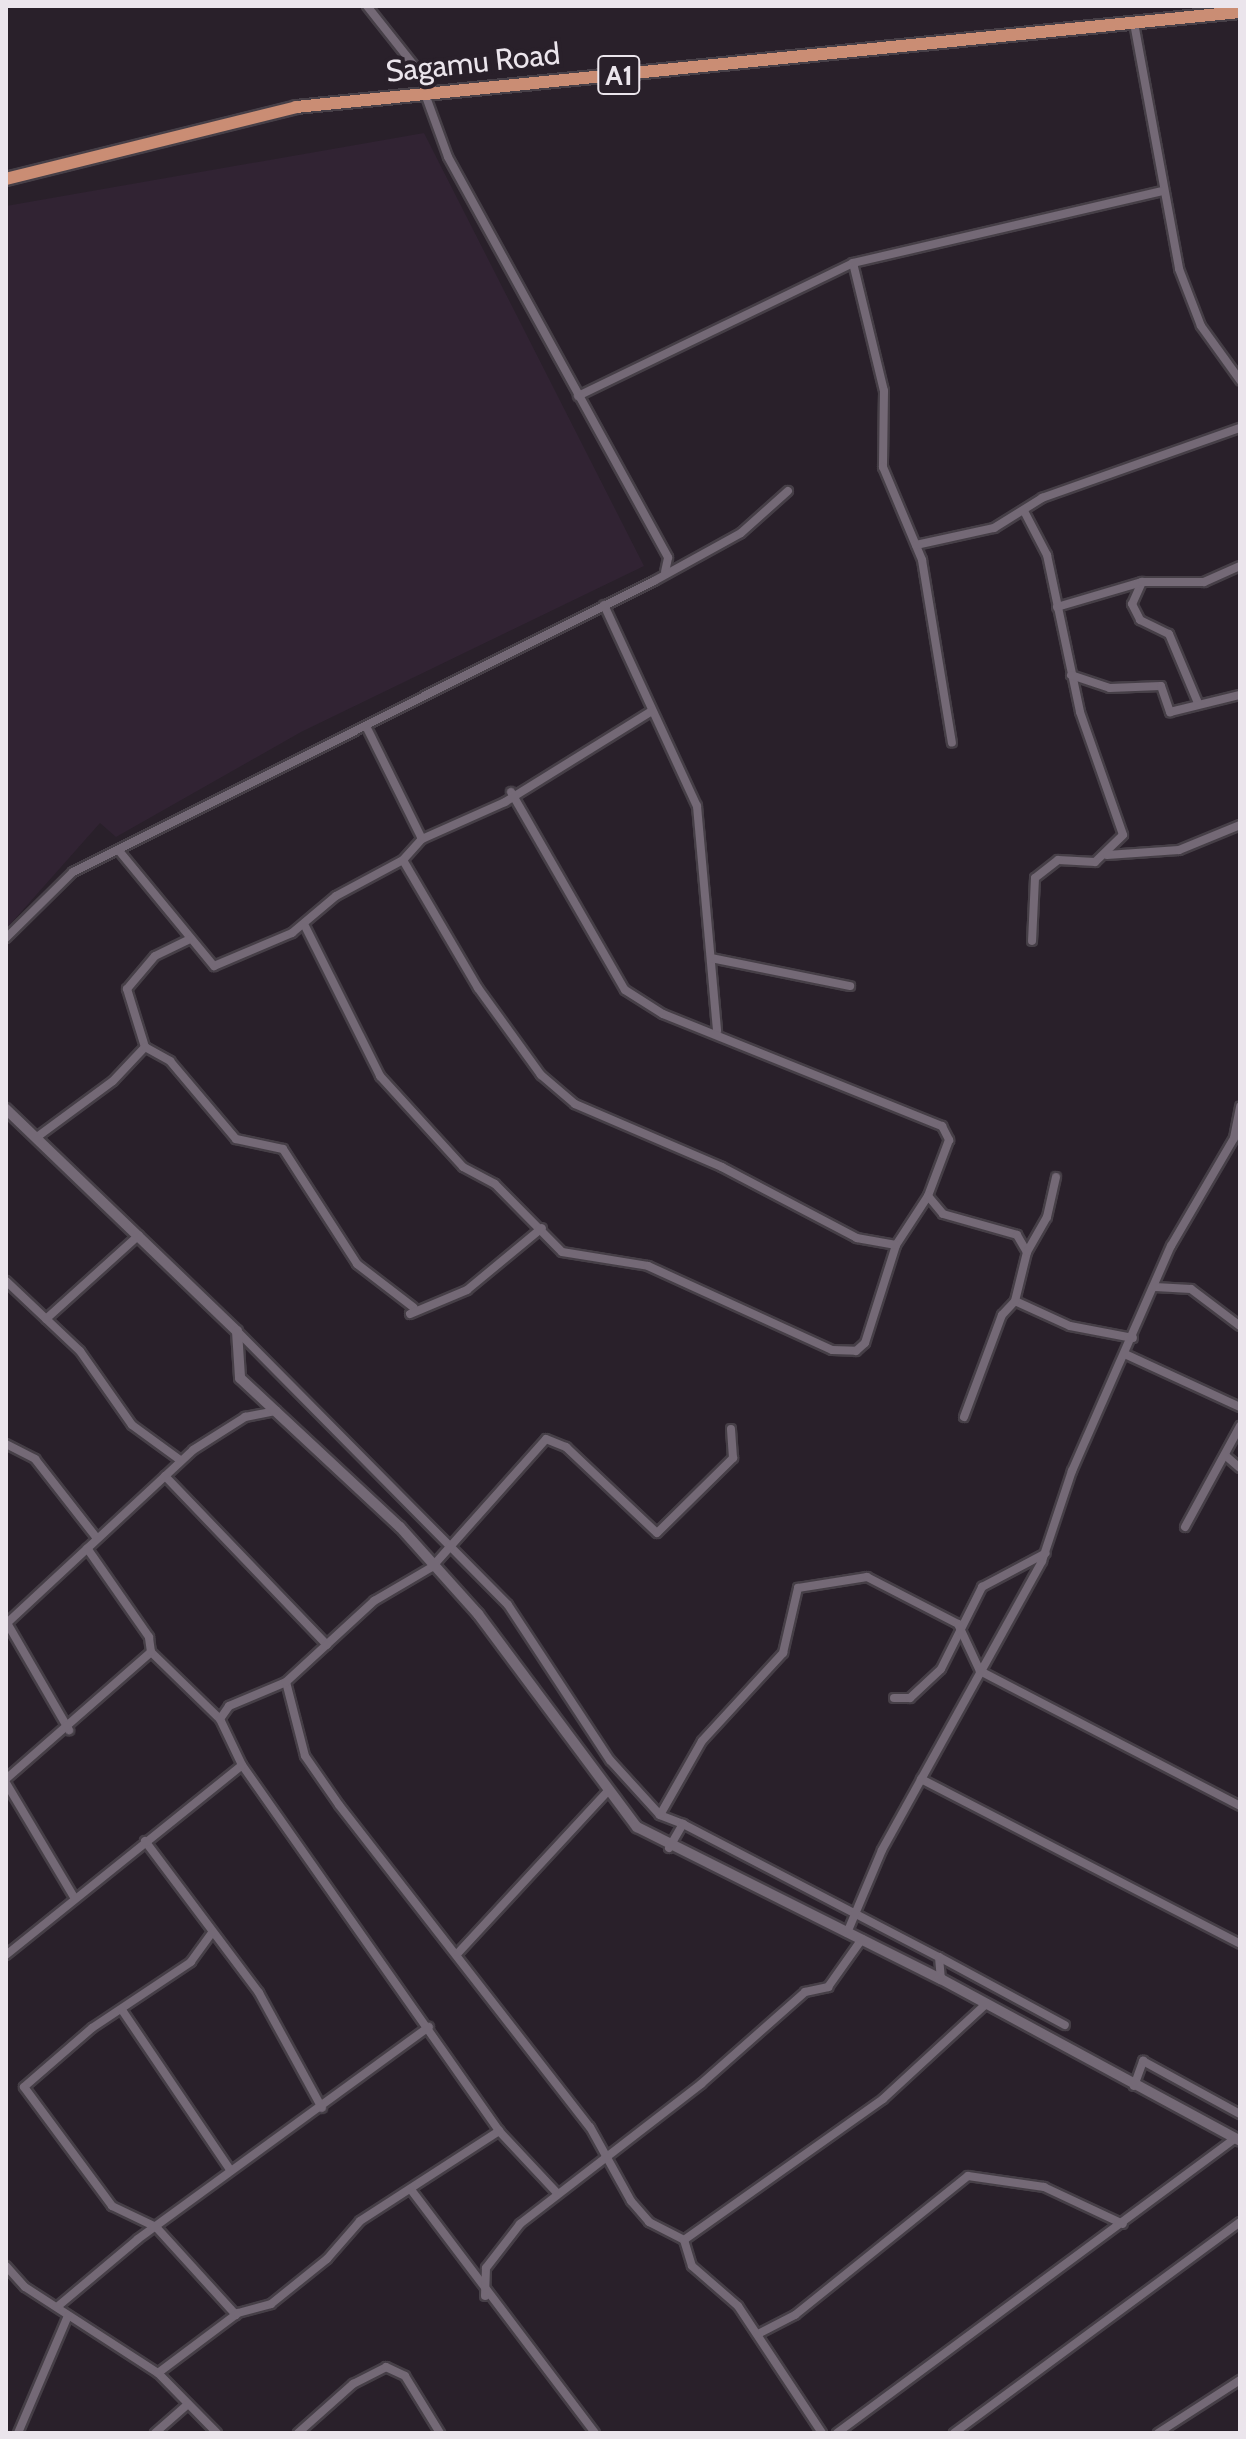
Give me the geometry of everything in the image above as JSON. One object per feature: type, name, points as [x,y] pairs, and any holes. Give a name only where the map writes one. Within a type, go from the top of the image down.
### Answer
[{"type":"highway","name":"Sagamu Road","points":[[6,179],[296,107],[1240,12]]},
{"type":"street","points":[[367,6],[431,94],[448,157],[668,558],[665,572]]},
{"type":"street","points":[[1134,23],[1162,191],[1201,326],[1239,374]]},
{"type":"street","points":[[578,396],[853,263],[1162,191]]},
{"type":"street","points":[[853,263],[884,391],[883,467],[916,545],[952,743]]},
{"type":"street","points":[[916,545],[994,528],[1084,482],[1240,428]]},
{"type":"street","points":[[6,938],[73,872],[120,852],[741,533],[788,491]]},
{"type":"street","points":[[1024,511],[1047,555],[1071,675],[1123,835],[1106,855],[1095,862],[1058,860],[1039,874],[1032,941]]},
{"type":"street","points":[[1057,607],[1142,582],[1186,585],[1240,566]]},
{"type":"street","points":[[1142,582],[1132,604],[1140,620],[1169,634],[1198,703]]},
{"type":"street","points":[[604,605],[697,806],[717,1031]]},
{"type":"street","points":[[1071,675],[1110,688],[1161,686],[1170,712],[1240,695]]},
{"type":"street","points":[[120,852],[188,940],[214,966],[305,926],[336,896],[403,860],[422,839],[505,802],[511,792],[652,711]]},
{"type":"street","points":[[366,726],[422,839]]},
{"type":"street","points":[[305,926],[380,1076],[463,1167],[495,1184],[542,1228],[562,1252],[648,1266],[841,1352],[865,1343],[896,1245],[928,1196],[949,1140],[942,1126],[786,1066],[717,1031],[663,1014],[625,990],[511,792]]},
{"type":"street","points":[[1106,855],[1179,850],[1240,825]]},
{"type":"street","points":[[403,860],[478,988],[541,1075],[575,1104],[722,1167],[857,1238],[896,1245]]},
{"type":"street","points":[[188,940],[155,956],[127,989],[145,1047],[170,1061],[236,1139],[283,1149],[357,1264],[411,1310],[467,1290],[542,1228]]},
{"type":"street","points":[[711,958],[850,986]]},
{"type":"street","points":[[37,1137],[145,1047]]},
{"type":"street","points":[[847,1933],[851,1912],[1046,1553],[1072,1471],[1205,1178],[1237,1140],[1240,1107]]},
{"type":"street","points":[[6,1109],[237,1331],[508,1605],[610,1760],[660,1815],[683,1824],[1065,2025]]},
{"type":"street","points":[[964,1417],[1002,1315],[1015,1301],[1027,1252],[1047,1217],[1056,1177]]},
{"type":"street","points":[[928,1196],[943,1214],[1017,1235],[1027,1252]]},
{"type":"street","points":[[46,1319],[139,1235]]},
{"type":"street","points":[[6,1281],[80,1351],[132,1425],[180,1460]]},
{"type":"street","points":[[1155,1287],[1191,1289],[1240,1326]]},
{"type":"street","points":[[1015,1301],[1070,1326],[1133,1338]]},
{"type":"street","points":[[237,1331],[240,1378],[478,1614],[625,1817],[669,1848],[941,1979],[1238,2140],[837,2433]]},
{"type":"street","points":[[1127,1355],[1240,1407]]},
{"type":"street","points":[[69,1730],[7,1624],[180,1460],[245,1417],[276,1411]]},
{"type":"street","points":[[1185,1527],[1240,1426]]},
{"type":"street","points":[[220,1719],[229,1706],[286,1682],[374,1601],[432,1567],[548,1439],[657,1533],[733,1458],[731,1429]]},
{"type":"street","points":[[6,1444],[35,1459],[96,1537]]},
{"type":"street","points":[[1226,1456],[1240,1468]]},
{"type":"street","points":[[165,1476],[327,1645]]},
{"type":"street","points":[[87,1548],[149,1637],[151,1652],[220,1719],[242,1765],[429,2027],[499,2131],[558,2194]]},
{"type":"street","points":[[894,1698],[910,1698],[941,1669],[958,1624],[982,1587],[1046,1553]]},
{"type":"street","points":[[660,1815],[702,1741],[783,1653],[802,1585],[867,1577],[958,1624],[980,1671],[1240,1806]]},
{"type":"street","points":[[74,1897],[6,1781],[69,1730],[151,1652]]},
{"type":"street","points":[[286,1682],[292,1719],[313,1768],[611,2156],[631,2201],[649,2222],[684,2240],[692,2266],[758,2334],[822,2433]]},
{"type":"street","points":[[6,1955],[74,1897],[242,1765]]},
{"type":"street","points":[[921,1779],[1240,1944]]},
{"type":"street","points":[[458,1953],[607,1792]]},
{"type":"street","points":[[669,1848],[683,1824]]},
{"type":"street","points":[[145,1841],[211,1934],[259,1993],[322,2108]]},
{"type":"street","points":[[138,2239],[133,2222],[93,2184],[24,2087],[122,2010],[191,1962],[211,1934]]},
{"type":"street","points":[[485,2296],[486,2268],[497,2249],[558,2194],[611,2156],[623,2139],[701,2084],[805,1992],[828,1987],[862,1939]]},
{"type":"street","points":[[939,1957],[941,1979]]},
{"type":"street","points":[[684,2240],[883,2099],[985,2005]]},
{"type":"street","points":[[122,2010],[201,2118],[231,2171]]},
{"type":"street","points":[[57,2307],[138,2239],[322,2108],[429,2027]]},
{"type":"street","points":[[1134,2086],[1143,2061],[1240,2114]]},
{"type":"street","points":[[158,2373],[236,2315],[271,2304],[327,2259],[360,2221],[412,2191],[499,2131]]},
{"type":"street","points":[[758,2334],[795,2315],[968,2176],[1044,2187],[1123,2224]]},
{"type":"street","points":[[412,2191],[485,2296],[529,2339],[595,2433]]},
{"type":"street","points":[[133,2222],[156,2227],[236,2315]]},
{"type":"street","points":[[954,2433],[1240,2222]]},
{"type":"street","points":[[6,2266],[68,2316],[158,2373],[217,2433]]},
{"type":"street","points":[[18,2433],[68,2316]]},
{"type":"street","points":[[298,2433],[343,2391],[386,2367],[405,2376],[440,2433]]},
{"type":"street","points":[[1158,2433],[1240,2380]]},
{"type":"street","points":[[155,2433],[188,2404]]},
{"type":"shaded area","points":[[424,133],[644,566],[301,732],[116,837],[100,823],[6,929],[6,206]]}]
